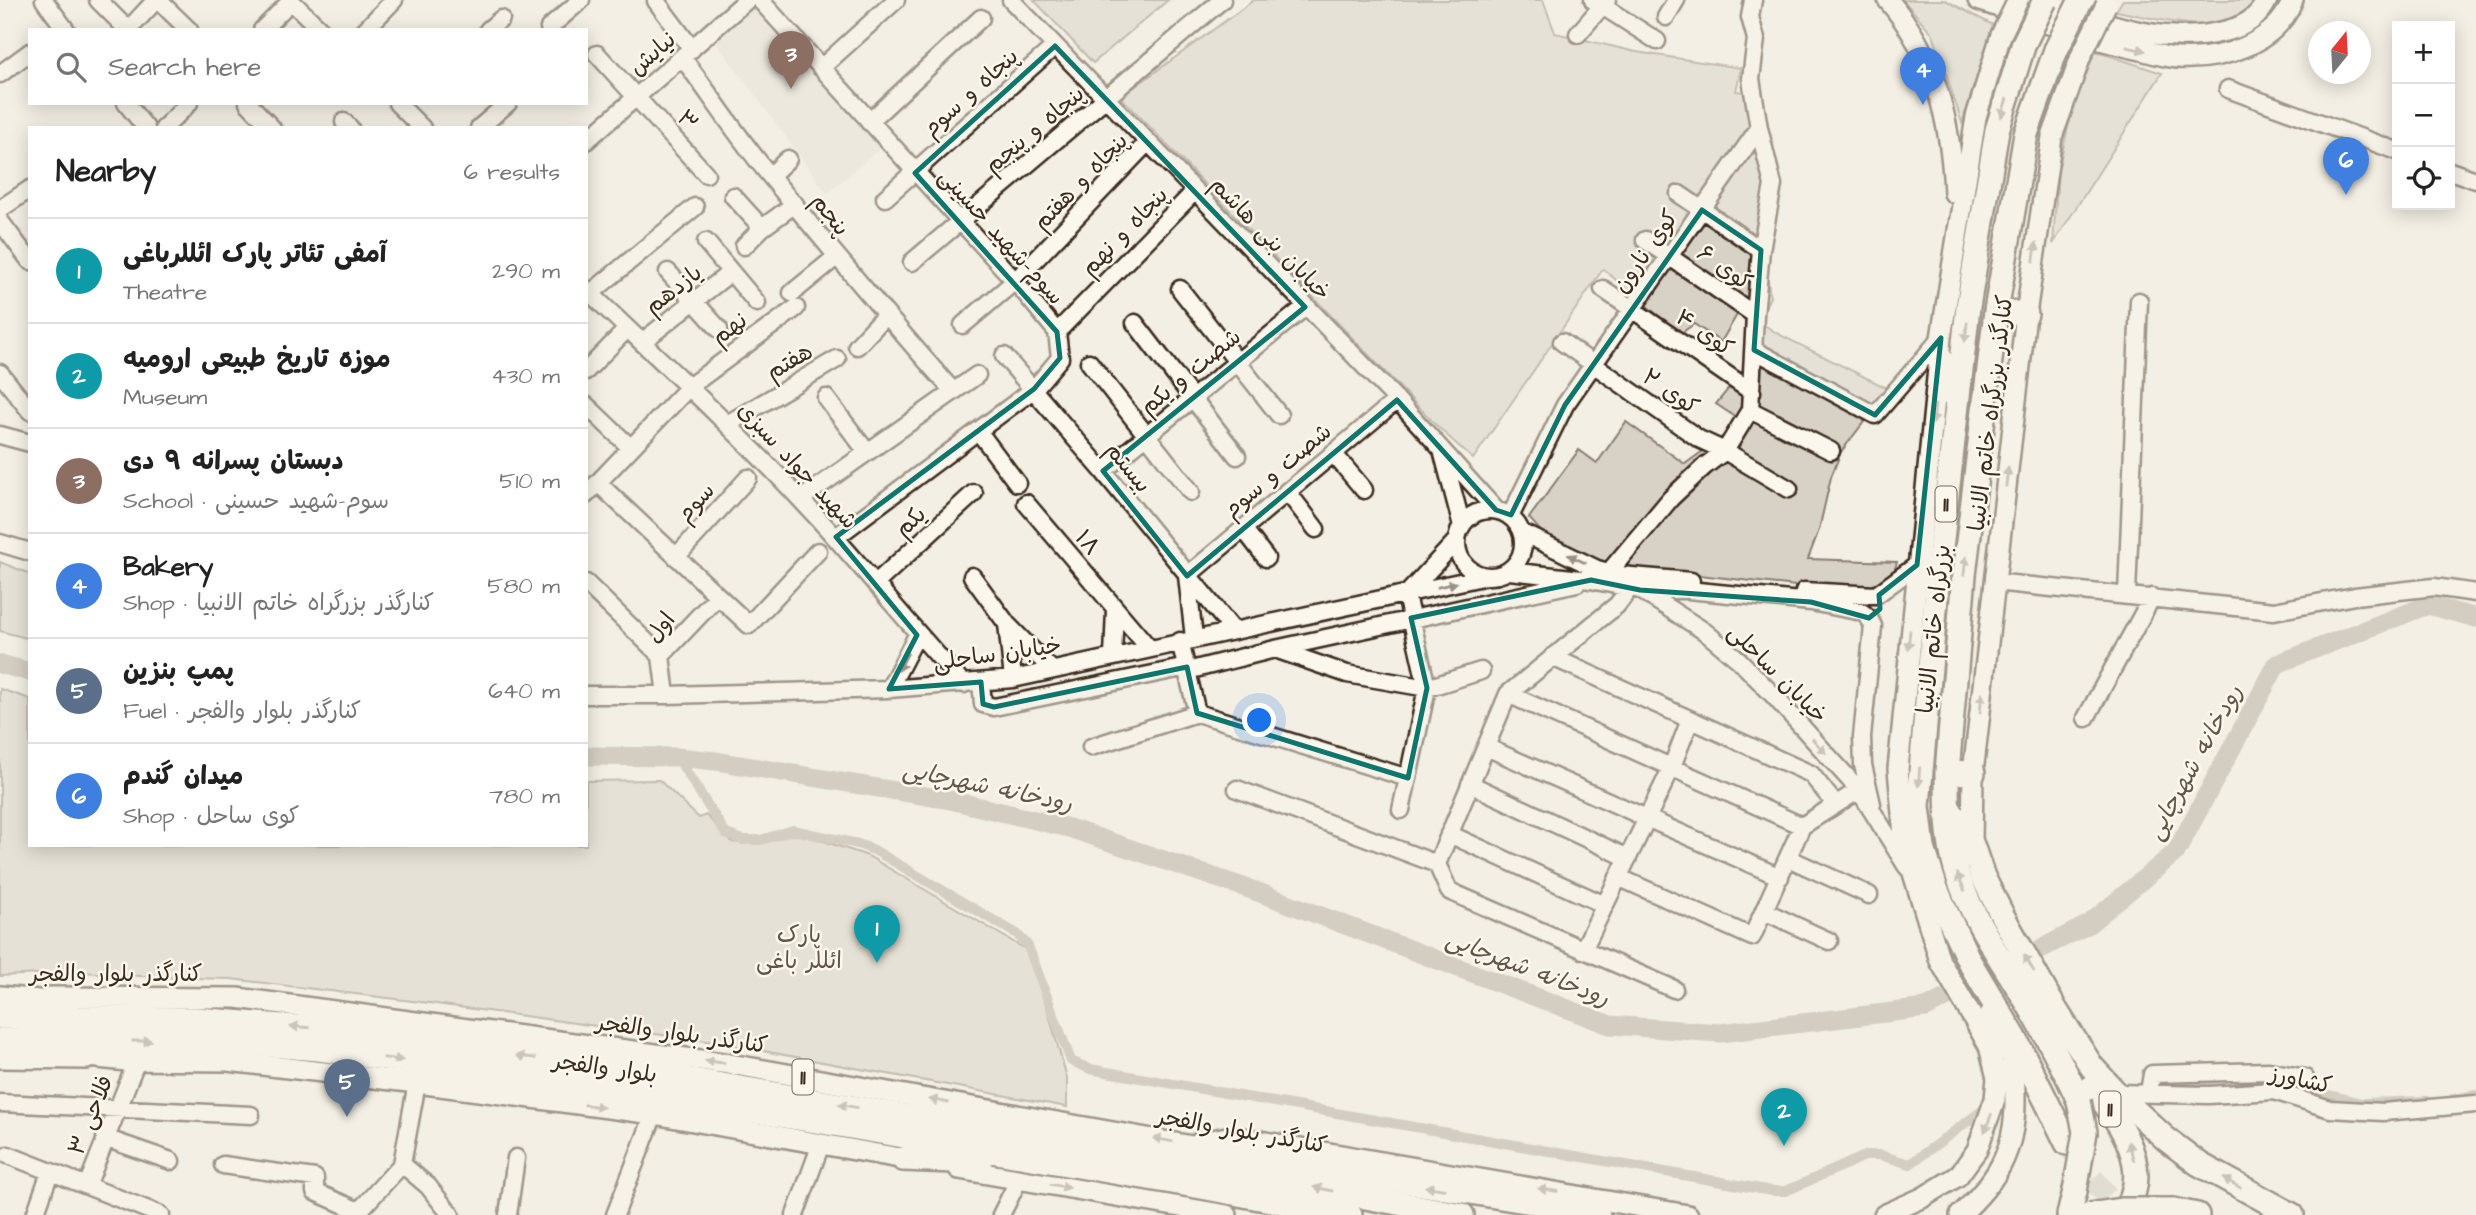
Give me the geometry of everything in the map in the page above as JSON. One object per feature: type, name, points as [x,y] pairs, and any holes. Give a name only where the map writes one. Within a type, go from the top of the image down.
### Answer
[{"type":"highway","name":"بزرگراه خاتم الانبیا","points":[[1954,954],[1923,848],[1917,806],[1928,679],[1968,307],[1997,130],[2024,43],[2045,0]]},
{"type":"highway","name":"بزرگراه خاتم الانبیا","points":[[2046,1014],[1989,944],[1957,873],[1950,838],[1947,772],[1964,575],[1996,311],[2026,134],[2056,50],[2081,0]]},
{"type":"highway","points":[[1996,311],[2026,314]]},
{"type":"highway","points":[[1940,347],[1957,407]]},
{"type":"highway","points":[[1947,772],[1973,773]]},
{"type":"highway","name":"11","points":[[1947,805],[1972,845],[1983,877],[2046,1014],[2128,1139],[2134,1154],[2136,1171],[2134,1187],[2121,1215]]},
{"type":"highway","name":"11","points":[[1954,954],[2002,1048],[2067,1143]]},
{"type":"highway","points":[[0,997],[196,1019]]},
{"type":"highway","points":[[2046,1014],[2079,1101],[2085,1132],[2079,1176],[2069,1215]]},
{"type":"highway","name":"11","points":[[2046,1014],[2116,1093],[2166,1139],[2199,1164],[2292,1215]]},
{"type":"highway","name":"بلوار والفجر","points":[[0,1017],[196,1019],[320,1029],[669,1076],[990,1132],[1203,1177]]},
{"type":"highway","name":"بلوار والفجر","points":[[0,1040],[222,1041],[319,1049],[673,1098],[1063,1165],[1203,1177]]},
{"type":"highway","points":[[0,1046],[137,1060]]},
{"type":"highway","points":[[903,1159],[1063,1165]]},
{"type":"highway","points":[[1203,1177],[1350,1215]]},
{"type":"highway","points":[[1203,1177],[1462,1215]]},
{"type":"highway","points":[[2090,1215],[2121,1210],[2173,1210],[2197,1215]]},
{"type":"main road","points":[[1888,0],[1914,34],[1938,89],[1953,161],[1956,238]]},
{"type":"main road","points":[[1978,0],[2107,43],[2176,58],[2203,57],[2254,44],[2276,28],[2293,0]]},
{"type":"main road","points":[[1954,954],[1916,883],[1905,847],[1899,790],[1900,739],[1940,347],[1956,238],[1976,117],[2001,34],[2018,0]]},
{"type":"main road","points":[[2037,0],[2115,26],[2166,36],[2202,37],[2242,27],[2264,8],[2267,0]]},
{"type":"main road","name":"کنارگذر بزرگراه خاتم الانبیا","points":[[1972,845],[1973,773],[1994,582],[2026,314],[2052,137],[2081,56],[2108,3]]},
{"type":"main road","points":[[1928,482],[1957,407]]},
{"type":"main road","points":[[1899,790],[1914,709],[1928,679]]},
{"type":"main road","name":"کنارگذر بلوار والفجر","points":[[0,997],[237,998],[730,1064],[1372,1178],[1600,1215]]},
{"type":"main road","points":[[1960,1215],[1990,1186],[2010,1147],[2015,1121],[2015,1090],[2002,1048]]},
{"type":"main road","name":"11","points":[[1884,1215],[1922,1198],[1958,1176],[1977,1150],[1995,1099],[2002,1048]]},
{"type":"main road","points":[[0,1058],[228,1061],[417,1083],[654,1114],[1227,1215]]},
{"type":"main road","points":[[990,1132],[1129,1134]]},
{"type":"main road","points":[[1191,1145],[1231,1136],[1688,1215]]},
{"type":"street","points":[[44,0],[63,28]]},
{"type":"street","points":[[98,0],[126,28]]},
{"type":"street","points":[[130,28],[157,0],[187,28]]},
{"type":"street","points":[[264,28],[290,0],[314,28]]},
{"type":"street","points":[[367,28],[394,0]]},
{"type":"street","points":[[549,28],[581,0]]},
{"type":"street","name":"نیایش","points":[[588,139],[747,0]]},
{"type":"street","name":"سوم-شهید حسینی","points":[[760,0],[1015,281],[1056,332],[1060,358],[1034,389],[836,537]]},
{"type":"street","points":[[821,68],[896,0]]},
{"type":"street","name":"خیابان بنی هاشم","points":[[1011,0],[1503,514]]},
{"type":"street","name":"پنجاه و پنجم","points":[[959,222],[1222,0]]},
{"type":"street","points":[[1667,17],[1676,0]]},
{"type":"street","name":"پنجم","points":[[656,1],[687,53],[770,176],[886,316],[953,391]]},
{"type":"street","points":[[1578,34],[1601,2],[1657,41]]},
{"type":"street","points":[[1609,572],[1671,498],[1725,451],[1750,410],[1761,250],[1773,184],[1759,128],[1751,79],[1756,39],[1747,3]]},
{"type":"street","points":[[869,122],[981,18]]},
{"type":"street","name":"پنجاه و سوم","points":[[915,173],[1055,46]]},
{"type":"street","points":[[0,74],[28,53]]},
{"type":"street","name":"۳","points":[[597,54],[706,174]]},
{"type":"street","points":[[2228,89],[2392,149]]},
{"type":"street","points":[[127,105],[136,125]]},
{"type":"street","points":[[166,126],[187,105]]},
{"type":"street","points":[[250,105],[270,126]]},
{"type":"street","points":[[401,105],[420,126]]},
{"type":"street","points":[[481,126],[506,105]]},
{"type":"street","name":"کوی نارون","points":[[1503,514],[1565,405],[1759,128]]},
{"type":"street","name":"پنجاه و هفتم","points":[[964,325],[1015,281],[1148,142]]},
{"type":"street","points":[[770,176],[788,159]]},
{"type":"street","points":[[885,198],[915,173]]},
{"type":"street","points":[[2455,173],[2476,180]]},
{"type":"street","points":[[28,190],[1,209],[28,257]]},
{"type":"street","name":"پنجاه و نهم","points":[[1056,332],[1195,191]]},
{"type":"street","points":[[1679,194],[1761,250]]},
{"type":"street","points":[[733,196],[762,228]]},
{"type":"street","points":[[744,246],[762,228],[795,204]]},
{"type":"street","points":[[589,291],[695,207]]},
{"type":"street","points":[[912,262],[959,222]]},
{"type":"street","name":"کوی ۶","points":[[1645,240],[1755,316]]},
{"type":"street","points":[[706,242],[757,303]]},
{"type":"street","name":"نهم","points":[[592,489],[690,386],[794,300],[836,257]]},
{"type":"street","points":[[668,272],[719,329]]},
{"type":"street","name":"یازدهم","points":[[642,342],[731,272]]},
{"type":"street","points":[[1180,289],[1279,415]]},
{"type":"street","name":"کوی ۴","points":[[1603,289],[1752,392]]},
{"type":"street","name":"شهید جواد سبزی","points":[[589,291],[729,423],[836,537],[917,635],[964,684]]},
{"type":"street","points":[[2127,594],[2139,301]]},
{"type":"street","name":"شصت و یکم","points":[[1103,471],[1305,307]]},
{"type":"street","points":[[857,346],[886,316]]},
{"type":"street","points":[[1135,323],[1237,456]]},
{"type":"street","points":[[588,369],[627,329]]},
{"type":"street","name":"کوی ۲","points":[[1562,342],[1699,439],[1725,451],[1789,489]]},
{"type":"street","points":[[1754,350],[1875,415],[1940,347]]},
{"type":"street","name":"بیستم","points":[[1004,356],[1103,471],[1233,630]]},
{"type":"street","name":"هفتم","points":[[729,423],[837,359]]},
{"type":"street","points":[[1089,362],[1191,492]]},
{"type":"street","points":[[0,373],[28,408]]},
{"type":"street","points":[[801,499],[977,374]]},
{"type":"street","points":[[826,398],[867,452]]},
{"type":"street","name":"شصت و سوم","points":[[1187,576],[1396,400]]},
{"type":"street","points":[[588,409],[631,448]]},
{"type":"street","points":[[1750,410],[1831,451]]},
{"type":"street","points":[[979,432],[1017,483]]},
{"type":"street","points":[[0,435],[28,442]]},
{"type":"street","points":[[1401,810],[1427,688],[1406,595],[1460,533],[1476,513],[1503,514],[1521,532],[1523,540],[1520,558],[1508,571],[1487,576],[1465,564],[1458,548],[1460,533],[1441,448]]},
{"type":"street","points":[[1333,453],[1364,490]]},
{"type":"street","name":"سوم","points":[[676,557],[748,478]]},
{"type":"street","points":[[592,489],[676,557],[749,625],[818,551]]},
{"type":"street","points":[[1287,491],[1316,528]]},
{"type":"street","name":"یکم","points":[[876,583],[974,493]]},
{"type":"street","name":"۱۸","points":[[1026,503],[1149,648]]},
{"type":"street","points":[[1244,528],[1266,558]]},
{"type":"street","name":"خیابان ساحلی","points":[[1521,532],[1635,585],[1704,631],[1739,660],[1859,790],[1916,883]]},
{"type":"street","points":[[0,543],[28,551]]},
{"type":"street","points":[[1635,585],[1876,595],[1917,565]]},
{"type":"street","name":"خیابان ساحلی","points":[[1508,571],[1635,585]]},
{"type":"street","points":[[972,576],[1007,624],[1052,670]]},
{"type":"street","points":[[1187,576],[1187,669],[1197,713]]},
{"type":"street","name":"خیابان ساحلی","points":[[588,695],[889,689],[1013,679],[1487,576]]},
{"type":"street","points":[[981,682],[983,704],[994,706],[1187,669],[1591,580]]},
{"type":"street","points":[[1994,582],[2274,611],[2356,596],[2434,587],[2476,593]]},
{"type":"street","points":[[588,585],[661,656]]},
{"type":"street","points":[[1635,585],[1811,602],[1862,612],[1870,618],[1873,626],[1862,737],[1863,765],[1875,815]]},
{"type":"street","points":[[1437,864],[1508,694],[1617,606],[1635,585]]},
{"type":"street","points":[[1683,617],[1680,608],[1682,597],[1688,590]]},
{"type":"street","points":[[1870,618],[1880,608],[1880,599],[1876,595]]},
{"type":"street","name":"اول","points":[[666,695],[661,656],[718,597]]},
{"type":"street","points":[[2086,718],[2152,597]]},
{"type":"street","points":[[1113,656],[1115,610]]},
{"type":"street","points":[[1007,624],[1013,679]]},
{"type":"street","points":[[889,689],[917,635]]},
{"type":"street","points":[[1275,649],[1347,674],[1427,688],[1481,671]]},
{"type":"street","points":[[1552,657],[1811,774],[1835,804]]},
{"type":"street","points":[[1508,694],[1802,826]]},
{"type":"street","points":[[1091,747],[1197,713],[1408,778]]},
{"type":"street","points":[[1583,950],[1671,769],[1690,720]]},
{"type":"street","points":[[1486,747],[1780,877]]},
{"type":"street","points":[[1470,784],[1628,858]]},
{"type":"street","points":[[1237,789],[1437,864],[1449,891],[1674,989]]},
{"type":"street","points":[[1619,877],[1752,937],[1802,826],[1859,790]]},
{"type":"street","points":[[1449,834],[1605,905]]},
{"type":"street","points":[[1788,858],[1869,895]]},
{"type":"street","points":[[1764,911],[1829,941]]},
{"type":"street","name":"فلاحی ۳","points":[[87,1186],[137,1060]]},
{"type":"street","points":[[2150,1092],[2152,1074],[2269,1070],[2305,1078]]},
{"type":"street","points":[[223,1165],[316,1178],[315,1192],[363,1213],[402,1164],[417,1083]]},
{"type":"street","name":"کشاورز","points":[[2116,1093],[2209,1095],[2274,1091],[2330,1109],[2383,1112],[2476,1104]]},
{"type":"street","points":[[0,1104],[251,1115]]},
{"type":"street","points":[[615,1215],[654,1114]]},
{"type":"street","points":[[105,1138],[171,1161]]},
{"type":"street","points":[[794,1215],[821,1144]]},
{"type":"street","points":[[8,1155],[161,1215]]},
{"type":"street","points":[[508,1215],[516,1158]]},
{"type":"street","points":[[402,1164],[428,1186],[451,1215]]},
{"type":"street","points":[[35,1215],[51,1172]]},
{"type":"street","points":[[1001,1215],[1019,1178]]},
{"type":"highlighted area","points":[[1055,46],[1305,307],[1103,471],[1187,576],[1397,400],[1496,510],[1511,515],[1565,405],[1702,210],[1761,250],[1754,350],[1875,415],[1941,338],[1917,565],[1879,595],[1880,609],[1869,618],[1811,602],[1640,590],[1591,580],[1411,618],[1427,688],[1408,778],[1197,713],[1187,667],[994,707],[983,704],[981,682],[889,689],[917,635],[836,537],[1034,389],[1060,358],[1057,332],[915,173]]},
{"type":"shaded area","points":[[742,1],[756,4],[881,147],[827,193],[708,31]]},
{"type":"green space","points":[[1034,0],[1168,0],[1093,63]]},
{"type":"green space","points":[[1254,0],[1543,0],[1555,33],[1636,52],[1741,68],[1736,91],[1750,93],[1755,115],[1773,143],[1775,186],[1764,247],[1770,297],[1758,321],[1778,334],[1889,389],[1841,452],[1831,477],[1819,530],[1808,559],[1897,562],[1894,573],[1883,583],[1868,588],[1830,590],[1691,574],[1647,585],[1546,537],[1529,518],[1579,450],[1597,463],[1626,422],[1685,464],[1729,432],[1737,418],[1716,404],[1747,366],[1745,318],[1738,313],[1721,342],[1694,324],[1680,334],[1603,269],[1473,459],[1439,428],[1121,97]]},
{"type":"green space","points":[[1903,0],[1945,0],[1993,25],[1962,123],[1933,34]]},
{"type":"green space","points":[[2123,0],[2257,0],[2243,14],[2229,22],[2198,25],[2116,11]]},
{"type":"green space","points":[[2095,51],[2162,73],[2053,244],[2058,170],[2072,111]]},
{"type":"green space","points":[[0,562],[28,573],[28,638],[0,631]]},
{"type":"green space","name":"پارک ائللر باغی","points":[[0,689],[28,698],[28,847],[588,847],[588,781],[659,780],[699,818],[706,815],[732,842],[749,844],[785,835],[805,835],[868,856],[1025,949],[1045,1001],[1067,1078],[1067,1107],[714,1042],[429,1003],[231,979],[82,972],[0,976]]},
{"type":"waterway","name":"رودخانه شهرچایی","points":[[588,756],[677,757],[716,761],[950,800],[1069,828],[1255,891],[1610,1025],[1720,1033],[1926,1008],[2089,924],[2176,852],[2277,664],[2428,605],[2476,618]]},
{"type":"waterway","name":"رودخانه شهرچایی","points":[[0,664],[28,671]]},
{"type":"waterway","points":[[677,757],[726,834],[743,840],[761,840],[793,830],[858,844],[874,850],[1017,934],[1028,946],[1071,1061],[1090,1069],[1772,1191],[1786,1191],[1867,1155],[1880,1155],[1910,1164],[1983,1110]]},
{"type":"waterway","points":[[2266,1085],[2284,1084],[2362,1103],[2426,1101]]},
{"type":"waterway","points":[[2176,1086],[2222,1088]]},
{"type":"waterway","points":[[2453,1099],[2476,1095]]},
{"type":"tunnel","points":[[2073,1151],[2123,1215]]},
{"type":"place","name":"دبستان پسرانه ۹ دی","points":[[791,89]]},
{"type":"place","name":"Bakery","points":[[1923,105]]},
{"type":"place","name":"میدان گندم","points":[[2346,195]]},
{"type":"place","name":"آمفی تئاتر پارک ائللرباغی","points":[[877,963]]},
{"type":"place","name":"پمپ بنزین","points":[[347,1117]]},
{"type":"place","name":"موزه تاریخ طبیعی ارومیه","points":[[1784,1146]]}]
